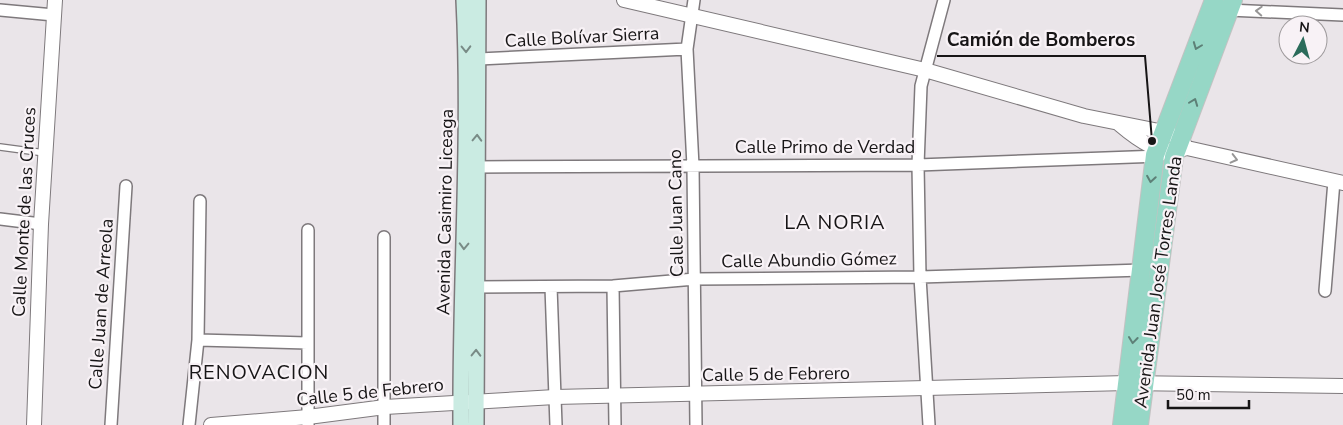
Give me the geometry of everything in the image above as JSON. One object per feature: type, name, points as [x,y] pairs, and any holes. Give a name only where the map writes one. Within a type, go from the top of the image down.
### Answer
[{"type":"main road","name":"Avenida Casimiro Liceaga","points":[[464,0],[466,49],[465,213],[468,402],[476,425]]},
{"type":"main road","name":"Avenida Casimiro Liceaga","points":[[461,425],[468,402],[477,287],[478,0]]},
{"type":"main road","name":"Avenida Juan José Torres Landa","points":[[1122,425],[1136,384],[1176,145],[1225,3]]},
{"type":"main road","name":"Avenida Juan José Torres Landa","points":[[1139,425],[1136,384],[1142,270],[1156,152],[1176,145]]},
{"type":"street","name":"Calle Monte de las Cruces","points":[[34,425],[41,224],[55,0]]},
{"type":"street","points":[[624,0],[925,70],[1084,116],[1119,124],[1176,145],[1339,182],[1325,291]]},
{"type":"street","name":"Calle Juan Cano","points":[[694,0],[687,49],[693,166],[696,425]]},
{"type":"street","points":[[929,425],[920,276],[918,165],[922,86],[944,0]]},
{"type":"street","points":[[1225,3],[1343,15]]},
{"type":"street","points":[[0,10],[54,15]]},
{"type":"street","name":"Calle Bolívar Sierra","points":[[479,59],[687,49]]},
{"type":"street","points":[[1119,124],[1136,139],[1156,152]]},
{"type":"street","name":"Calle Primo de Verdad","points":[[476,167],[918,165],[1156,152],[1176,145]]},
{"type":"street","name":"Calle Juan de Arreola","points":[[111,425],[126,186]]},
{"type":"street","points":[[190,425],[198,340],[200,201]]},
{"type":"street","points":[[0,219],[41,224]]},
{"type":"street","points":[[308,230],[308,421]]},
{"type":"street","points":[[384,237],[384,425]]},
{"type":"street","name":"Calle Abundio Gómez","points":[[477,287],[613,286],[695,279],[920,276],[1142,270]]},
{"type":"street","points":[[613,286],[615,425]]},
{"type":"street","points":[[551,287],[556,425]]},
{"type":"street","points":[[198,340],[307,344]]},
{"type":"street","name":"Calle 5 de Febrero","points":[[211,425],[308,421],[385,407],[555,397],[1136,384],[1343,386]]},
{"type":"lane","points":[[0,147],[45,152]]},
{"type":"place","name":"Camión de Bomberos","points":[[1152,141]]},
{"type":"district","name":"LA NORIA","points":[[835,222]]},
{"type":"district","name":"RENOVACION","points":[[259,372]]}]
